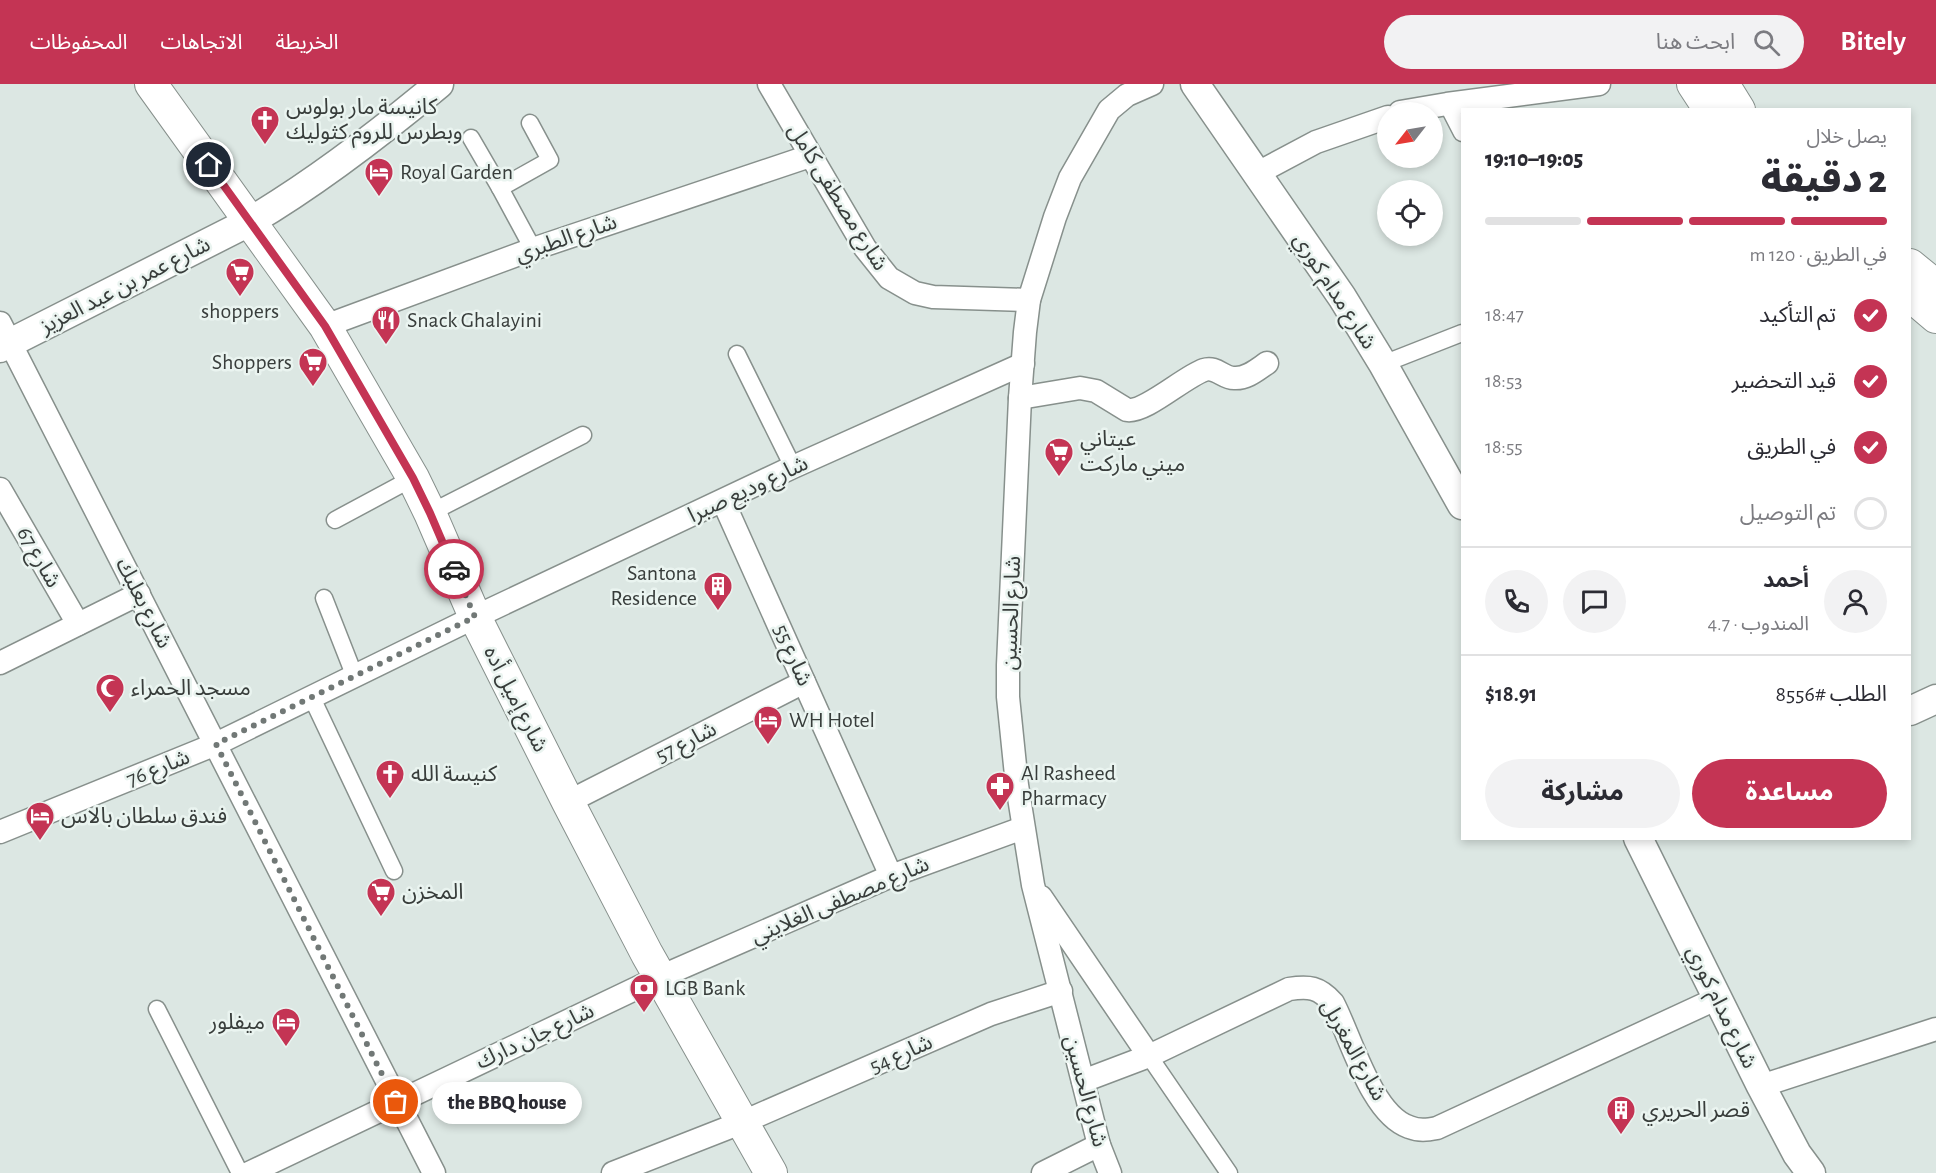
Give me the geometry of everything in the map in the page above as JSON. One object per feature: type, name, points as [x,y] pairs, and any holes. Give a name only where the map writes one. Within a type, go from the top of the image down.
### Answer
[{"type":"main road","name":"شارع إميل أده","points":[[151,84],[325,326],[413,478],[475,617],[568,802],[660,977],[771,1173]]},
{"type":"main road","points":[[1694,84],[1709,108]]},
{"type":"main road","points":[[1723,84],[1738,108]]},
{"type":"main road","points":[[1911,266],[1936,286]]},
{"type":"main road","points":[[1911,296],[1936,317]]},
{"type":"street","name":"شارع عمر بن عبد العزيز","points":[[3,338],[249,222],[282,203],[393,123],[439,84]]},
{"type":"street","name":"شارع مصطفى كامل","points":[[769,84],[865,248],[880,269],[900,286],[915,293],[933,297],[1029,300]]},
{"type":"street","points":[[1109,110],[1110,84]]},
{"type":"street","name":"شارع الحسين","points":[[1110,1173],[1099,1145],[1033,885],[1023,828],[1008,697],[1020,398],[1029,300],[1070,178],[1109,110],[1127,95],[1152,84]]},
{"type":"street","name":"شارع مدام كوري","points":[[1195,84],[1342,297],[1383,364],[1461,503]]},
{"type":"street","points":[[1443,105],[1599,84]]},
{"type":"street","points":[[1447,104],[1461,131]]},
{"type":"street","points":[[1256,174],[1316,142],[1377,121]]},
{"type":"street","points":[[500,188],[550,160],[530,123]]},
{"type":"street","points":[[471,138],[533,249]]},
{"type":"street","name":"شارع الطبري","points":[[325,326],[533,249],[810,156]]},
{"type":"street","points":[[1383,364],[1461,333]]},
{"type":"street","name":"شارع بعلبك","points":[[3,338],[139,594],[434,1173]]},
{"type":"street","points":[[736,354],[793,467]]},
{"type":"street","points":[[1020,398],[1080,388],[1089,389],[1133,411],[1205,370],[1212,369],[1235,378],[1248,375],[1267,363]]},
{"type":"street","name":"شارع وديع صبرا","points":[[475,617],[793,467],[1023,364]]},
{"type":"street","points":[[430,513],[583,435]]},
{"type":"street","points":[[335,520],[413,478]]},
{"type":"street","name":"شارع 67","points":[[0,489],[78,624]]},
{"type":"street","name":"شارع 55","points":[[723,501],[891,876]]},
{"type":"street","points":[[0,663],[139,594]]},
{"type":"street","points":[[324,597],[355,677]]},
{"type":"street","name":"شارع 76","points":[[0,832],[216,744],[475,617]]},
{"type":"street","name":"شارع 57","points":[[568,802],[804,681]]},
{"type":"street","points":[[312,698],[394,871]]},
{"type":"street","points":[[1911,711],[1936,699]]},
{"type":"street","name":"شارع مصطفى الغلايني","points":[[660,977],[891,876],[1023,828]]},
{"type":"street","name":"شارع مدام كوري","points":[[1639,840],[1802,1167]]},
{"type":"street","points":[[1033,885],[1229,1173]]},
{"type":"street","name":"شارع جان دارك","points":[[249,1173],[278,1167],[396,1102],[660,977]]},
{"type":"street","name":"شارع المغربل","points":[[1083,1081],[1149,1056],[1289,989],[1303,987],[1325,993],[1333,1003],[1371,1088],[1392,1117],[1407,1126],[1420,1130],[1437,1128],[1718,998]]},
{"type":"street","name":"شارع 54","points":[[613,1173],[743,1122],[991,1014],[1061,991]]},
{"type":"street","points":[[157,1009],[240,1173]]},
{"type":"street","points":[[1761,1086],[1936,1029]]},
{"type":"street","points":[[1043,1173],[1099,1145]]},
{"type":"way so far","points":[[396,1102],[216,744],[475,617],[454,569]]},
{"type":"place","name":"كانيسة مار بولوس وبطرس للروم كثوليك","points":[[265,146]]},
{"type":"place","name":"Royal Garden","points":[[379,198]]},
{"type":"place","name":"shoppers","points":[[240,298]]},
{"type":"place","name":"Snack Ghalayini","points":[[386,346]]},
{"type":"place","name":"Shoppers","points":[[313,388]]},
{"type":"place","name":"عيتاني ميني ماركت","points":[[1059,478]]},
{"type":"place","name":"Santona Residence","points":[[718,612]]},
{"type":"place","name":"مسجد الحمراء","points":[[110,714]]},
{"type":"place","name":"WH Hotel","points":[[768,746]]},
{"type":"place","name":"كنيسة الله","points":[[390,800]]},
{"type":"place","name":"Al Rasheed Pharmacy","points":[[1000,812]]},
{"type":"place","name":"فندق سلطان بالاس","points":[[40,842]]},
{"type":"place","name":"المخزن","points":[[381,918]]},
{"type":"place","name":"LGB Bank","points":[[644,1014]]},
{"type":"place","name":"ميفلور","points":[[286,1048]]},
{"type":"place","name":"the BBQ house","points":[[396,1102]]},
{"type":"place","name":"قصر الحريري","points":[[1621,1136]]},
{"type":"route","points":[[209,165],[325,326],[413,478],[454,569]]}]
